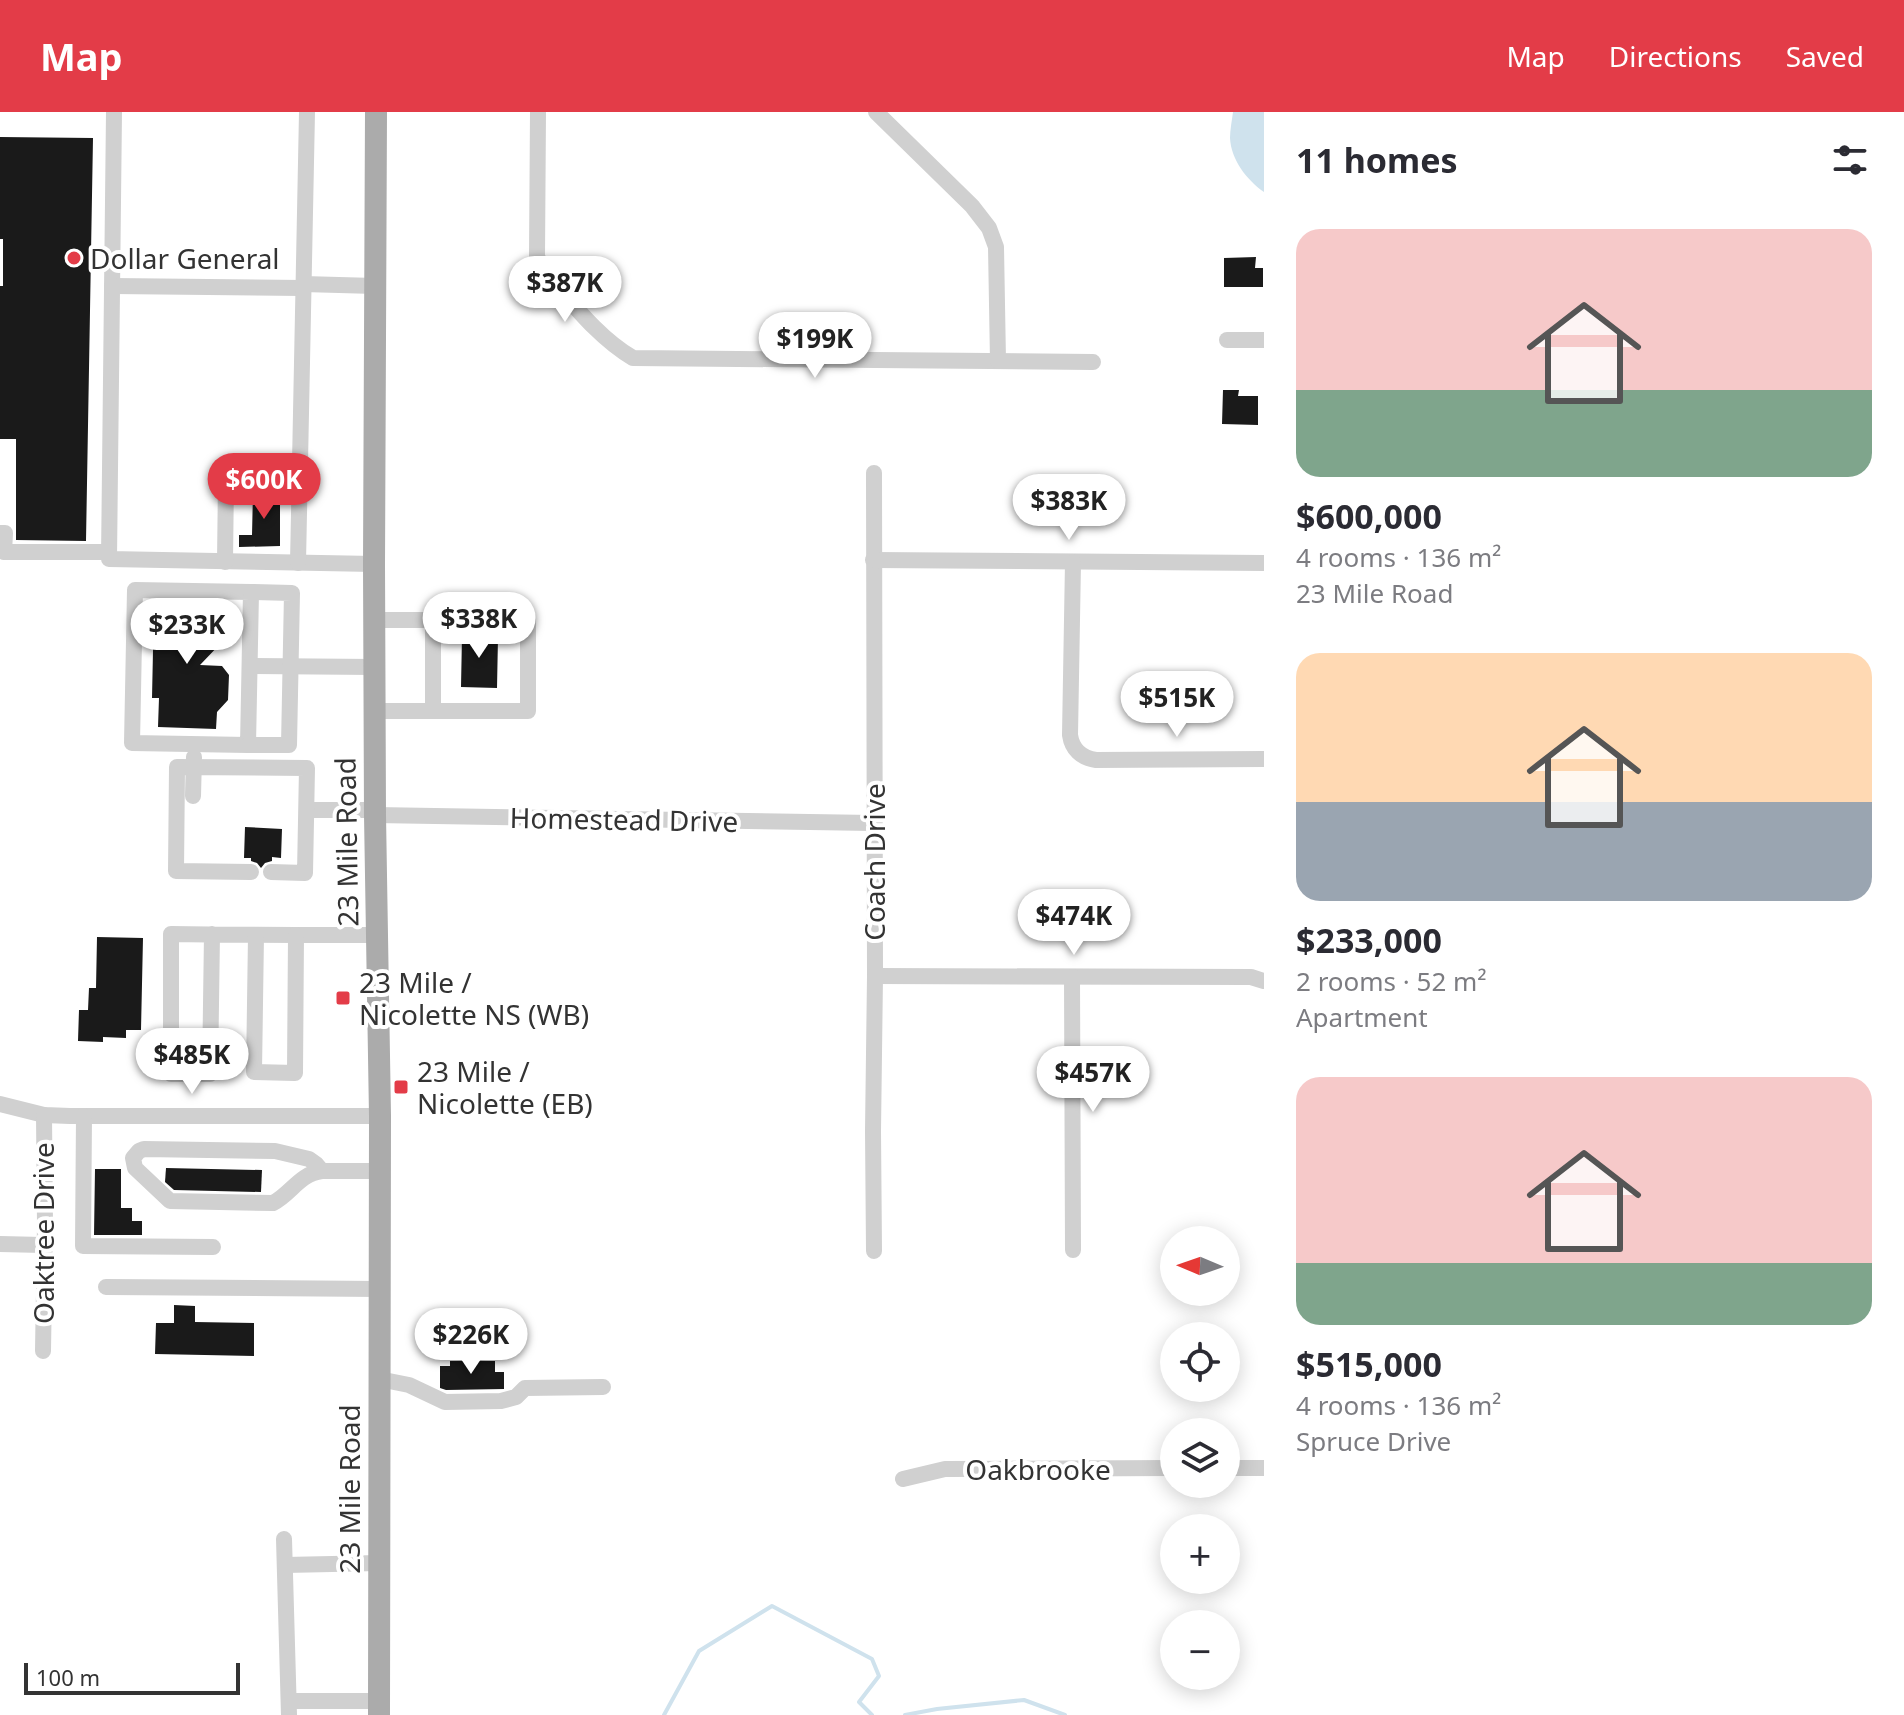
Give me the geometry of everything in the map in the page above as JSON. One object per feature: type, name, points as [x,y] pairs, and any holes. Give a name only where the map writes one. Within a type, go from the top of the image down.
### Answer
[{"type":"main road","name":"23 Mile Road","points":[[376,112],[374,564],[380,1116],[379,1708]]},
{"type":"street","points":[[114,112],[109,559],[374,564]]},
{"type":"street","points":[[298,563],[307,112]]},
{"type":"street","points":[[538,112],[537,256],[542,269],[600,333],[633,358],[1093,362]]},
{"type":"street","points":[[876,112],[972,206],[989,228],[996,247],[998,361]]},
{"type":"street","points":[[112,286],[375,286]]},
{"type":"street","points":[[1227,340],[1264,340]]},
{"type":"street","name":"Coach Drive","points":[[874,473],[874,1251]]},
{"type":"street","points":[[225,562],[226,479],[299,480]]},
{"type":"street","points":[[0,533],[5,533],[4,552],[109,552]]},
{"type":"street","points":[[873,560],[1264,563]]},
{"type":"street","points":[[172,591],[173,561]]},
{"type":"street","points":[[1073,562],[1070,735],[1075,750],[1083,757],[1096,760],[1264,759]]},
{"type":"street","points":[[135,590],[172,591],[292,593],[289,745],[132,743],[135,590]]},
{"type":"street","points":[[248,745],[251,592]]},
{"type":"street","points":[[375,711],[528,711],[528,620],[487,619]]},
{"type":"street","points":[[375,620],[469,620]]},
{"type":"street","points":[[433,620],[433,711]]},
{"type":"street","points":[[250,666],[375,667]]},
{"type":"street","points":[[193,796],[195,744]]},
{"type":"street","points":[[251,872],[176,871],[177,767],[307,768],[305,873],[271,872]]},
{"type":"street","name":"Homestead Drive","points":[[307,810],[873,823]]},
{"type":"street","points":[[212,934],[210,1074],[171,1074],[171,934],[212,934],[256,935],[377,935]]},
{"type":"street","points":[[256,935],[254,1072],[295,1073],[296,935]]},
{"type":"street","points":[[875,976],[1251,977],[1264,981]]},
{"type":"street","points":[[1072,977],[1073,1250]]},
{"type":"street","points":[[0,1104],[44,1115],[380,1116]]},
{"type":"street","name":"Oaktree Drive","points":[[43,1351],[44,1115]]},
{"type":"street","points":[[84,1116],[83,1246],[213,1247]]},
{"type":"street","points":[[322,1171],[309,1159],[275,1151],[144,1149],[133,1158],[139,1173],[170,1201],[273,1203],[308,1175],[322,1171],[380,1171]]},
{"type":"street","points":[[0,1244],[43,1245]]},
{"type":"street","points":[[106,1287],[380,1289]]},
{"type":"street","points":[[379,1379],[409,1385],[445,1402],[501,1401],[516,1397],[525,1388],[603,1387]]},
{"type":"street","name":"Oakbrooke","points":[[903,1479],[945,1469],[1160,1468]]},
{"type":"street","points":[[1240,1468],[1264,1468]]},
{"type":"street","points":[[284,1539],[289,1708],[379,1708]]},
{"type":"street","points":[[285,1565],[379,1563]]},
{"type":"water","points":[[1233,112],[1264,112],[1264,192],[1246,175],[1233,154],[1230,138]]},
{"type":"building","points":[[0,137],[93,138],[86,541],[16,540],[16,439],[0,439],[3,239],[0,239]]},
{"type":"building","points":[[1256,257],[1255,268],[1263,268],[1263,287],[1224,287],[1224,258]]},
{"type":"building","points":[[1223,390],[1239,390],[1238,396],[1258,396],[1258,425],[1222,424]]},
{"type":"building","points":[[253,492],[280,492],[280,546],[239,547],[239,535],[252,535]]},
{"type":"building","points":[[154,603],[217,604],[216,622],[221,627],[221,643],[200,665],[222,666],[229,675],[228,700],[217,712],[216,729],[158,727],[159,698],[152,698]]},
{"type":"building","points":[[478,626],[487,630],[487,637],[498,637],[497,688],[461,687],[462,636],[469,636],[469,631]]},
{"type":"building","points":[[245,827],[282,829],[281,858],[272,857],[272,861],[261,868],[251,858],[244,858]]},
{"type":"building","points":[[97,937],[143,938],[141,1030],[126,1030],[126,1038],[103,1037],[103,1042],[78,1041],[79,1010],[88,1010],[89,988],[96,988]]},
{"type":"building","points":[[166,1168],[262,1170],[261,1192],[174,1190],[165,1182]]},
{"type":"building","points":[[95,1169],[121,1169],[121,1208],[132,1208],[132,1221],[142,1221],[142,1235],[94,1235]]},
{"type":"building","points":[[174,1305],[195,1306],[195,1322],[254,1323],[254,1356],[155,1354],[156,1323],[174,1323]]},
{"type":"building","points":[[450,1361],[495,1361],[495,1372],[504,1372],[504,1389],[440,1388],[440,1366],[450,1366]]},
{"type":"waterway","points":[[664,1715],[699,1651],[772,1606],[872,1659],[879,1676],[859,1702],[872,1715]]},
{"type":"waterway","points":[[905,1715],[1024,1700],[1065,1715]]},
{"type":"place","name":"Dollar General","points":[[74,258]]},
{"type":"place","name":"23 Mile / Nicolette NS (WB)","points":[[343,998]]},
{"type":"place","name":"23 Mile / Nicolette (EB)","points":[[401,1087]]}]
